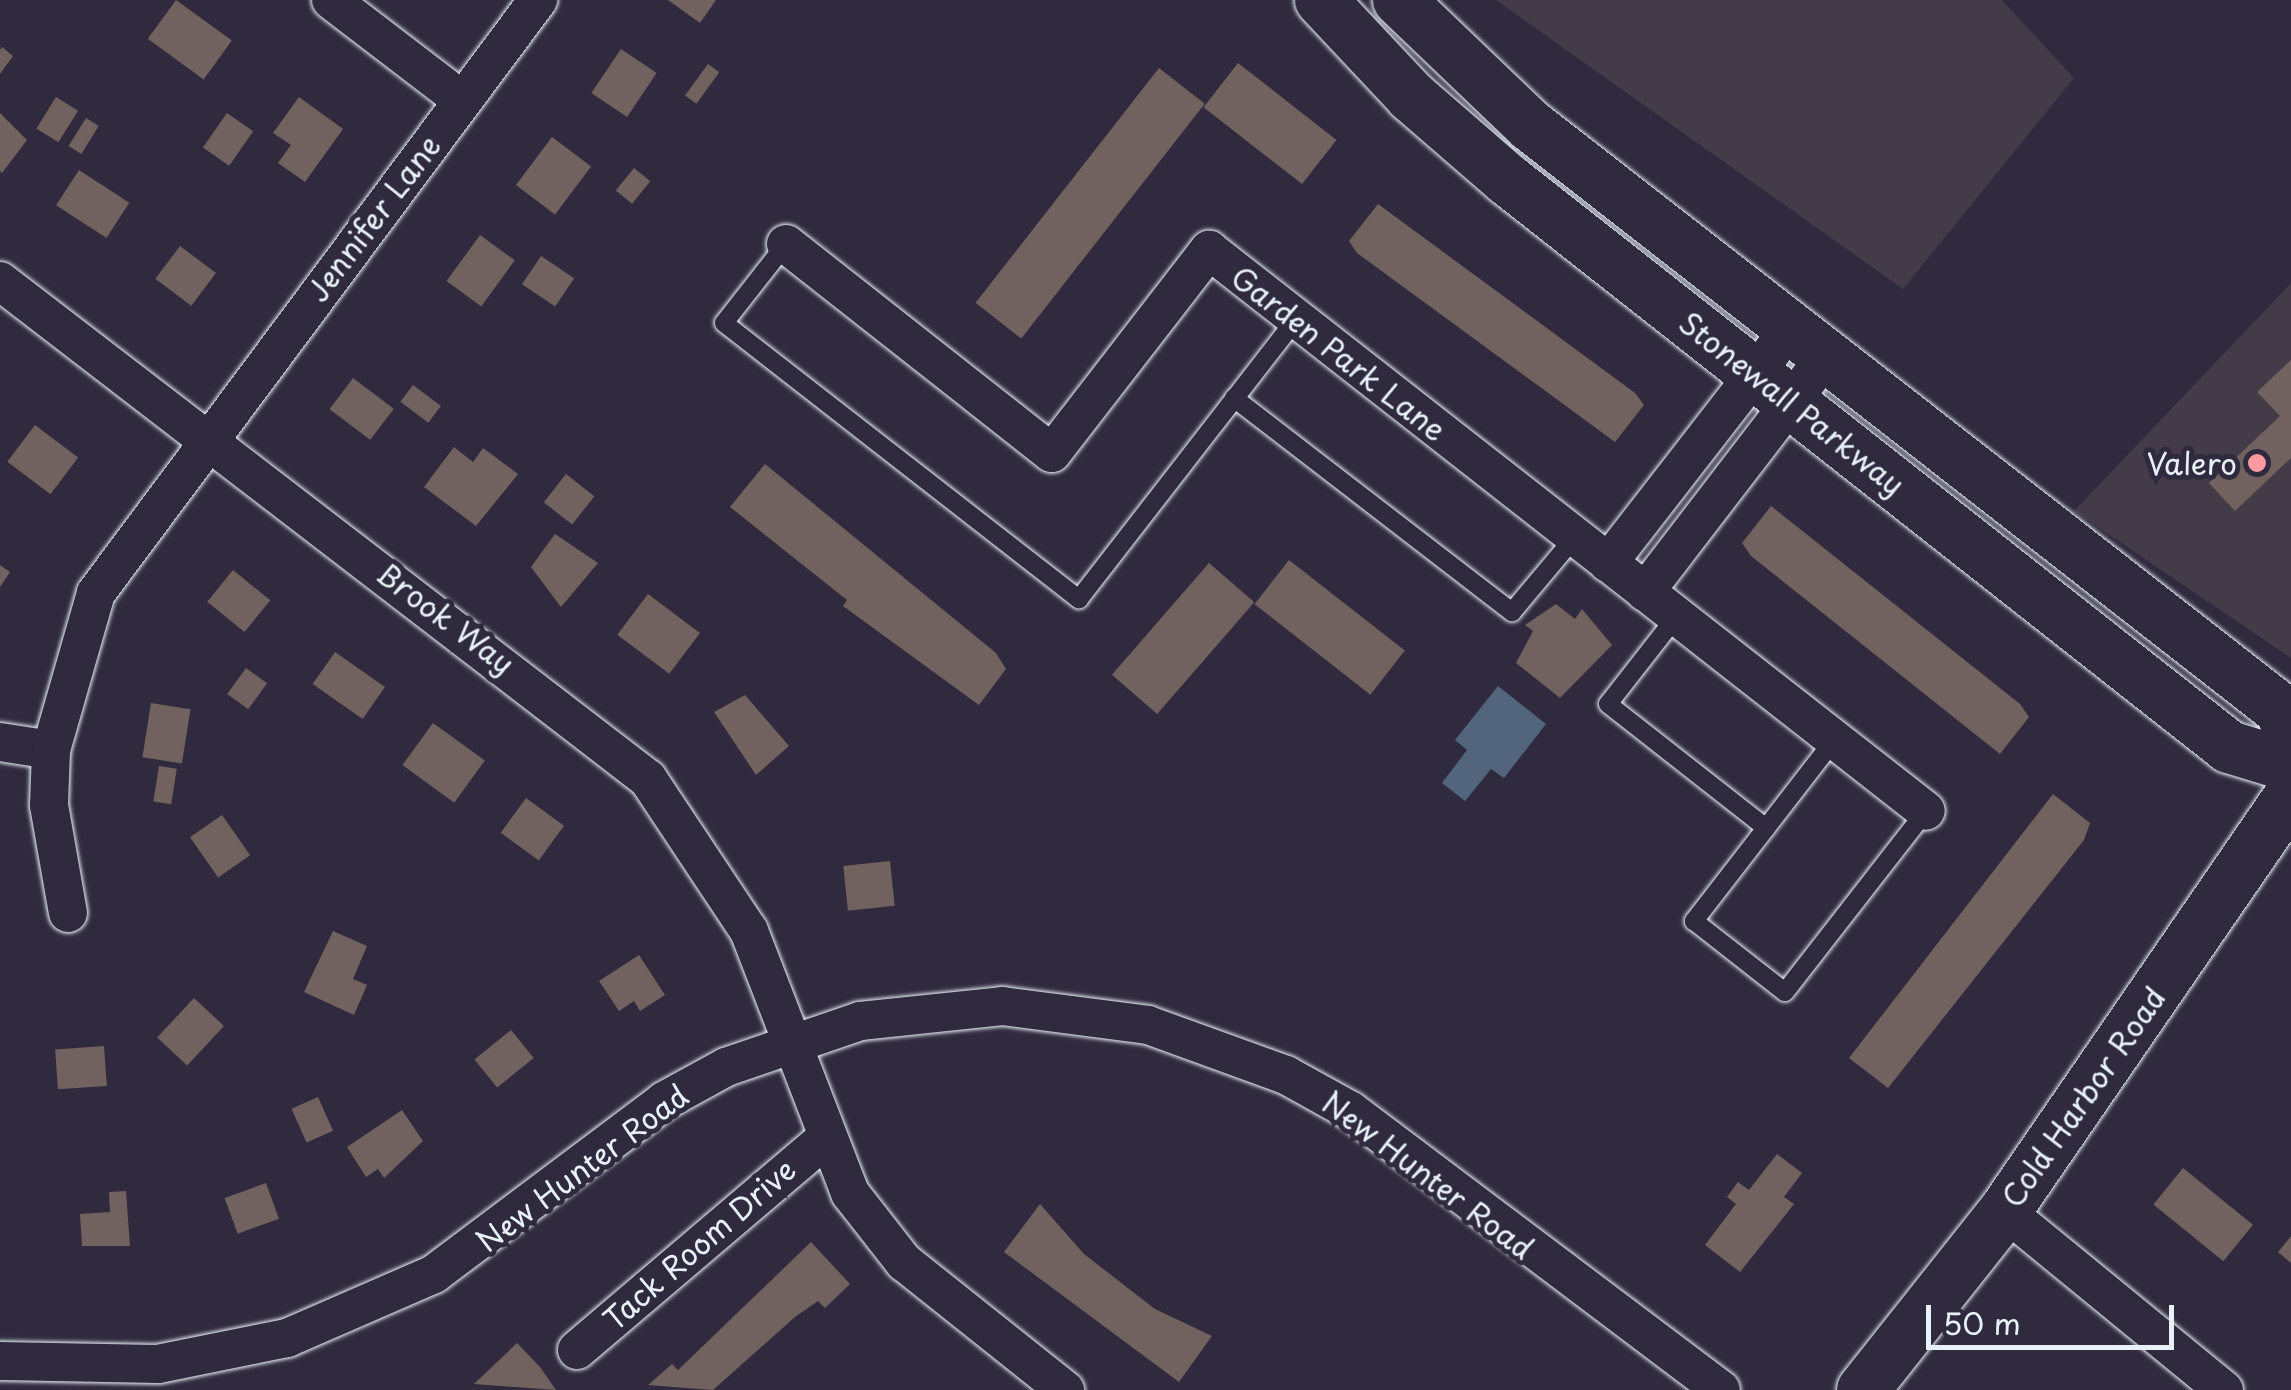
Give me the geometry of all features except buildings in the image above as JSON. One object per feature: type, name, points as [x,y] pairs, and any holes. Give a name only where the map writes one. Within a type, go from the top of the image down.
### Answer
[{"type":"street","points":[[331,0],[462,100]]},
{"type":"street","name":"Jennifer Lane","points":[[68,913],[53,843],[51,750],[96,593],[209,435],[538,0]]},
{"type":"street","name":"Stonewall Parkway","points":[[1322,0],[1411,96],[1772,387],[2228,747],[2291,766]]},
{"type":"street","name":"Stonewall Parkway","points":[[1399,0],[1530,126],[2280,709],[2291,732]]},
{"type":"street","name":"Garden Park Lane","points":[[786,244],[1052,453],[1209,250],[1926,811]]},
{"type":"street","name":"Brook Way","points":[[0,281],[209,435],[648,778],[750,931],[797,1038],[824,1141],[904,1262],[1065,1390]]},
{"type":"street","points":[[1608,563],[1772,387],[1808,342]]},
{"type":"street","points":[[1645,592],[1772,387]]},
{"type":"street","points":[[0,742],[51,750]]},
{"type":"street","name":"Cold Harbor Road","points":[[1863,1390],[2005,1212],[2291,795]]},
{"type":"street","name":"New Hunter Road","points":[[0,1361],[158,1364],[287,1338],[369,1308],[508,1226],[664,1101],[797,1038],[930,1009],[1002,1006],[1076,1012],[1218,1046],[1350,1111],[1721,1390]]},
{"type":"street","name":"Tack Room Drive","points":[[577,1350],[824,1141]]},
{"type":"street","points":[[2005,1212],[2224,1390]]},
{"type":"lane","points":[[786,244],[724,324],[1079,598],[1295,320]]},
{"type":"lane","points":[[1234,398],[1512,612],[1574,538]]},
{"type":"lane","points":[[1676,617],[1608,704],[1766,828]]},
{"type":"lane","points":[[1834,740],[1694,921],[1785,992],[1926,811]]},
{"type":"shaded area","points":[[1496,0],[2002,0],[2074,78],[1903,289]]},
{"type":"shaded area","points":[[2291,283],[2291,658],[2074,511]]},
{"type":"water","points":[[1498,686],[1546,724],[1504,778],[1491,769],[1465,801],[1442,783],[1467,750],[1455,740]]},
{"type":"place","name":"Valero","points":[[2257,463]]}]
